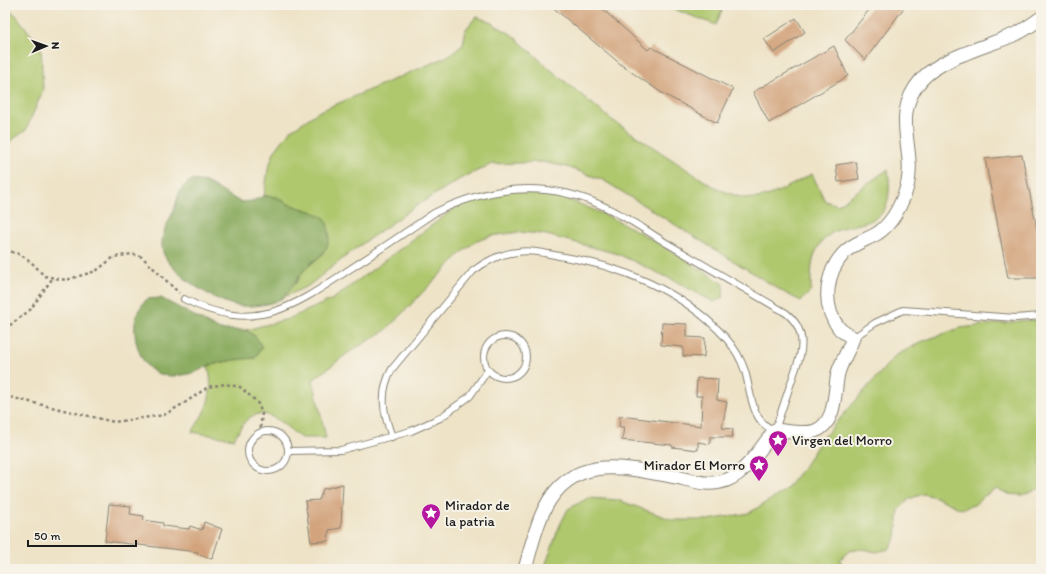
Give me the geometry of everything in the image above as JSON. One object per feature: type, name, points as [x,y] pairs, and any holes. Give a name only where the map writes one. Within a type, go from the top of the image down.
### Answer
[{"type":"street","points":[[525,569],[545,508],[561,486],[577,476],[594,469],[612,466],[680,478],[698,483],[716,483],[728,480],[738,473],[775,430],[811,432],[819,429],[827,422],[831,414],[838,372],[853,338],[839,329],[832,317],[828,296],[829,282],[836,263],[845,252],[850,247],[878,232],[892,218],[902,201],[908,182],[910,163],[905,131],[905,115],[912,93],[926,75],[938,66],[1020,32],[1041,18]]},
{"type":"lane","points":[[184,299],[210,310],[224,313],[252,315],[280,310],[306,299],[434,213],[453,204],[495,191],[517,188],[561,192],[583,198],[610,209],[786,313],[793,318],[801,334],[802,347],[775,430],[768,428],[757,414],[742,363],[732,346],[719,331],[698,314],[656,286],[610,267],[579,259],[526,251],[498,257],[473,271],[392,368],[386,381],[383,400],[384,414],[392,437]]},
{"type":"lane","points":[[853,338],[875,323],[903,310],[1016,318],[1041,316]]},
{"type":"lane","points":[[508,336],[515,339],[521,345],[525,352],[525,360],[523,368],[517,374],[502,378],[494,375],[488,370],[484,362],[484,354],[487,346],[492,340],[508,336]]},
{"type":"lane","points":[[288,450],[340,450],[392,437],[440,418],[470,396],[488,370]]},
{"type":"lane","points":[[267,432],[275,433],[282,437],[286,443],[288,450],[287,458],[277,469],[269,471],[261,470],[250,460],[248,452],[250,445],[254,438],[260,434],[267,432]]},
{"type":"path","points":[[5,251],[23,256],[33,263],[44,276],[52,279],[66,280],[96,271],[114,257],[132,254],[142,257],[184,299]]},
{"type":"path","points":[[5,329],[30,310],[52,279]]},
{"type":"path","points":[[5,396],[114,422],[133,421],[164,415],[208,387],[225,384],[240,387],[257,402],[262,413],[260,434]]},
{"type":"green space","points":[[663,5],[724,5],[716,25]]},
{"type":"green space","points":[[5,7],[16,15],[41,48],[43,90],[26,130],[5,145]]},
{"type":"green space","points":[[476,17],[486,20],[511,34],[551,70],[612,120],[709,184],[735,195],[756,198],[782,190],[812,174],[825,201],[838,205],[888,169],[889,192],[885,208],[878,217],[868,222],[843,228],[831,233],[821,243],[817,248],[813,260],[811,272],[811,291],[801,301],[785,293],[603,180],[567,167],[543,162],[492,164],[460,179],[416,206],[355,249],[308,286],[278,300],[297,282],[303,271],[323,254],[313,212],[288,204],[277,197],[264,196],[268,169],[274,152],[290,131],[318,112],[446,57],[463,45],[466,29]]},
{"type":"green space","points":[[192,180],[206,182],[240,202],[252,201],[264,196],[277,197],[288,204],[313,212],[325,218],[329,232],[329,241],[325,250],[304,270],[288,293],[275,302],[260,305],[240,306],[220,300],[208,294],[185,278],[167,261],[162,247],[164,231],[173,212],[179,193],[183,187]]},
{"type":"green space","points":[[517,188],[542,192],[579,204],[643,234],[724,284],[723,298],[714,302],[675,281],[618,254],[543,234],[519,232],[490,236],[475,242],[462,252],[386,330],[348,353],[313,380],[326,438],[301,438],[274,418],[259,414],[251,417],[244,423],[234,439],[192,432],[206,408],[210,393],[211,384],[208,366],[235,359],[255,358],[256,337],[246,330],[288,319],[333,299],[463,202]]},
{"type":"green space","points":[[161,298],[220,330],[246,330],[256,337],[262,347],[255,358],[232,360],[210,365],[196,372],[185,375],[174,376],[157,373],[150,369],[144,362],[140,353],[136,341],[135,323],[137,313],[147,299]]},
{"type":"green space","points":[[1028,320],[1041,320],[1041,488],[1022,495],[1009,494],[997,489],[984,496],[974,505],[961,509],[936,497],[923,494],[909,499],[899,510],[896,537],[889,549],[876,552],[863,549],[849,551],[840,560],[844,569],[544,569],[559,527],[568,509],[588,498],[618,500],[673,520],[708,520],[749,513],[787,488],[804,467],[821,440],[895,356],[923,341],[960,328]]},
{"type":"building","points":[[550,5],[598,5],[648,50],[651,47],[733,89],[717,123],[662,93],[624,67]]},
{"type":"building","points":[[873,5],[906,5],[865,60],[845,40]]},
{"type":"building","points":[[796,18],[805,32],[774,53],[764,39]]},
{"type":"building","points":[[834,46],[848,76],[769,123],[753,92]]},
{"type":"building","points":[[1022,155],[1041,249],[1041,278],[1008,278],[985,159]]},
{"type":"building","points":[[856,162],[859,179],[838,182],[836,165]]},
{"type":"building","points":[[662,323],[687,324],[687,337],[705,338],[704,357],[683,356],[683,347],[661,345]]},
{"type":"building","points":[[697,378],[718,379],[717,400],[727,402],[722,428],[733,429],[732,437],[710,437],[710,444],[698,442],[698,450],[672,447],[672,445],[622,440],[624,427],[619,427],[620,416],[701,426],[702,396],[696,396]]},
{"type":"building","points":[[343,484],[341,528],[329,530],[328,541],[311,542],[305,501],[319,500],[323,489]]},
{"type":"building","points":[[109,504],[131,506],[130,514],[144,516],[143,520],[163,523],[163,526],[189,529],[190,526],[202,530],[204,522],[222,529],[212,559],[197,554],[198,552],[105,541]]},
{"type":"place","name":"Virgen del Morro","points":[[778,457]]},
{"type":"place","name":"Mirador El Morro","points":[[759,482]]},
{"type":"place","name":"Mirador de la patria","points":[[431,530]]}]
